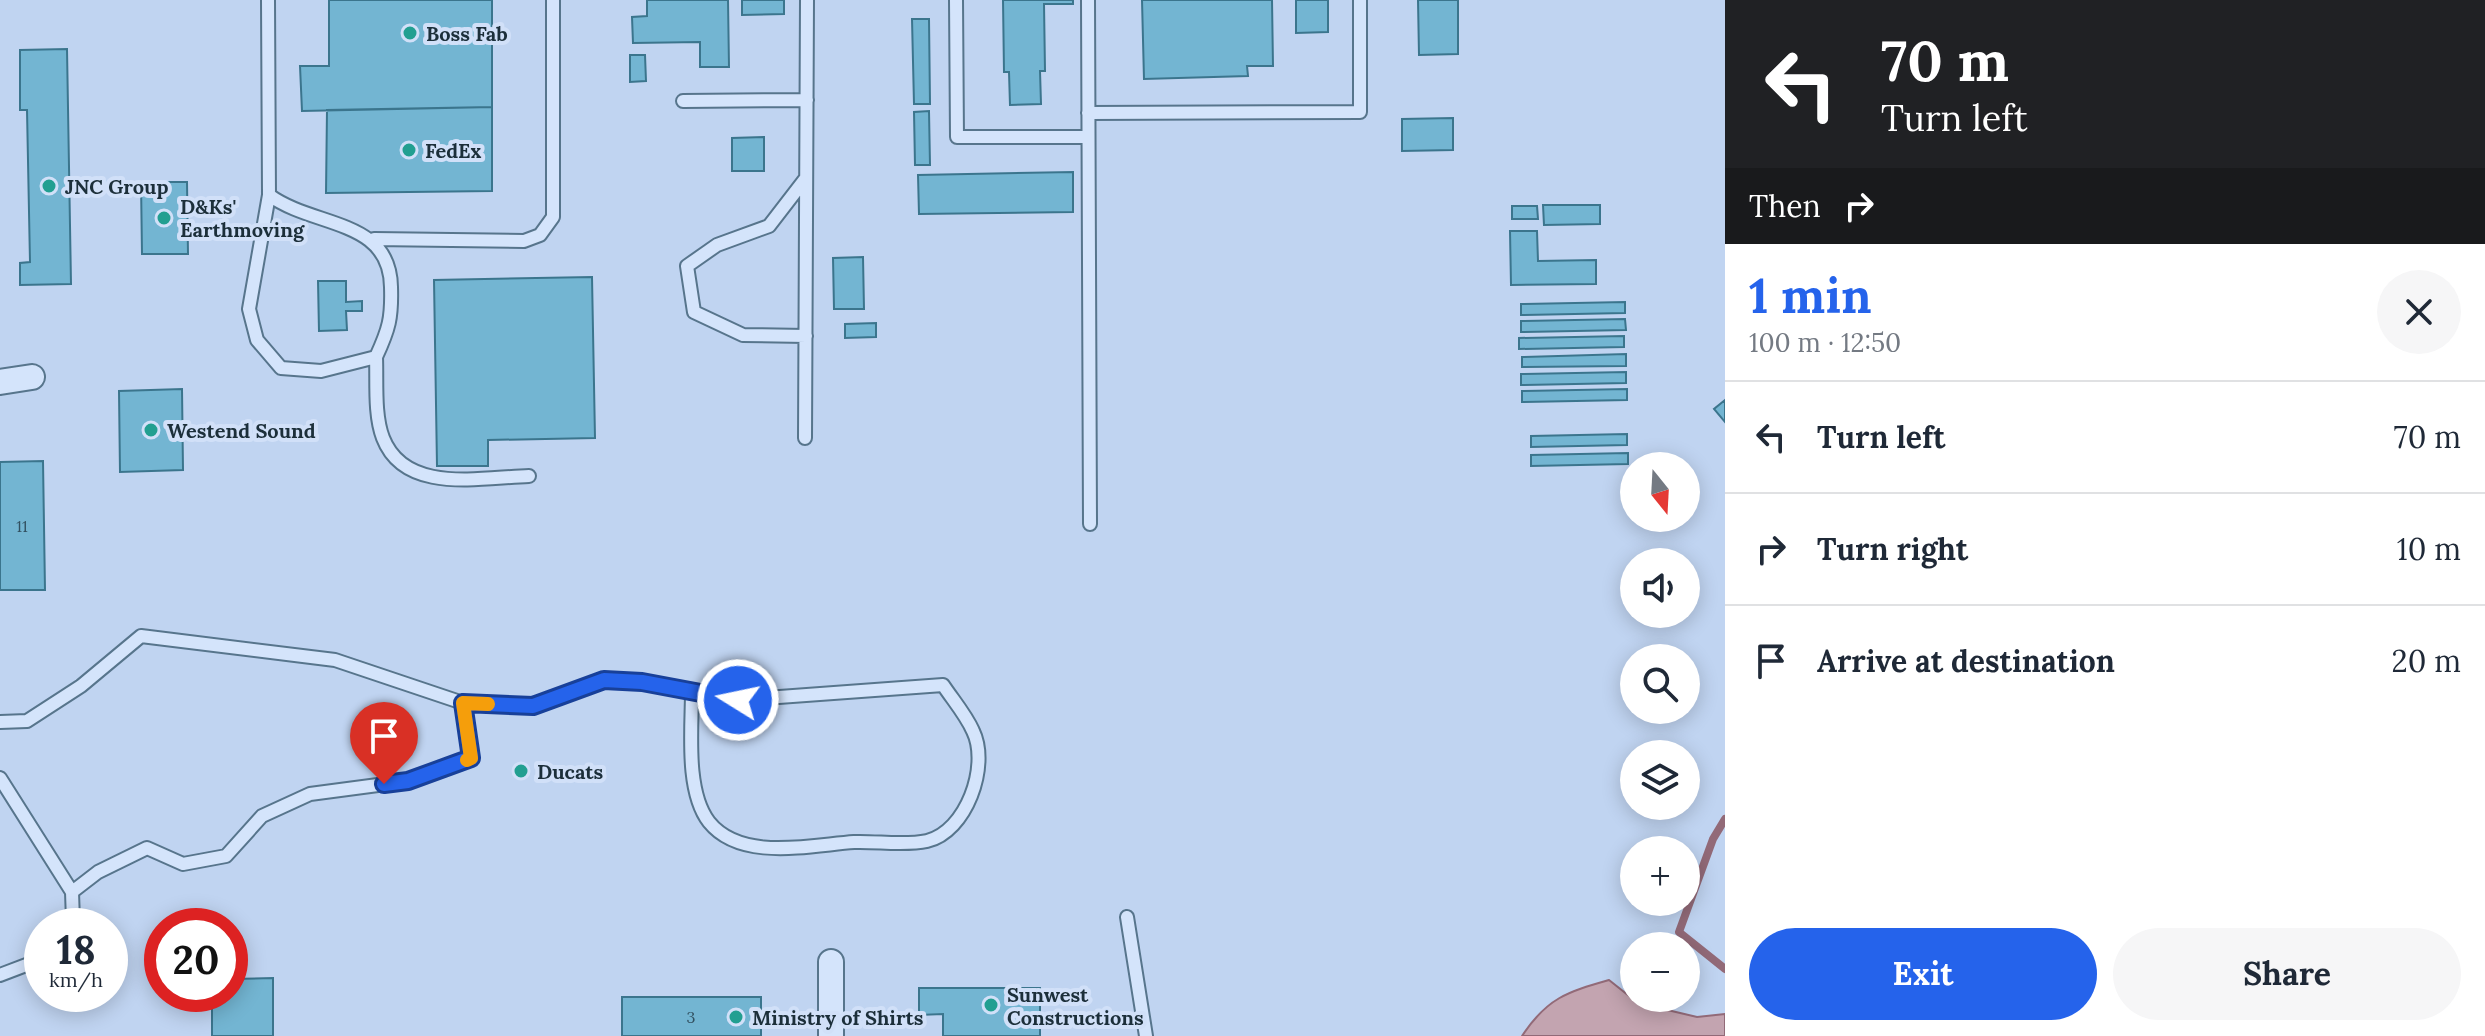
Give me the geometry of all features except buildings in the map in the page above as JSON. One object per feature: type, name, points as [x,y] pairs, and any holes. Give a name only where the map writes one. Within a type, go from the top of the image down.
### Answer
[{"type":"street","points":[[0,382],[32,377]]},
{"type":"street","points":[[831,962],[831,1036]]},
{"type":"lane","points":[[268,0],[269,195],[249,309],[257,340],[281,368],[321,371],[376,357]]},
{"type":"lane","points":[[269,195],[284,206],[374,239],[524,241],[540,235],[553,217],[553,0]]},
{"type":"lane","points":[[805,438],[807,0]]},
{"type":"lane","points":[[956,0],[957,137],[1088,137]]},
{"type":"lane","points":[[1088,0],[1090,524]]},
{"type":"lane","points":[[1088,113],[1360,112],[1360,0]]},
{"type":"lane","points":[[683,101],[807,100]]},
{"type":"lane","points":[[806,178],[769,226],[717,245],[687,266],[694,312],[743,335],[806,336]]},
{"type":"lane","points":[[374,239],[391,266],[392,322],[376,357],[383,439],[403,467],[431,478],[529,476]]},
{"type":"lane","points":[[0,722],[27,721],[81,686],[141,636],[335,660],[463,703],[533,706],[604,680],[642,682],[692,691],[738,700],[943,685],[975,734],[977,781],[957,825],[927,841],[855,842],[790,848],[738,842],[709,822],[693,778],[692,691]]},
{"type":"lane","points":[[72,892],[98,872],[147,848],[183,864],[226,856],[262,816],[310,794],[408,781],[471,758],[463,703]]},
{"type":"lane","points":[[0,778],[72,892],[73,908]]},
{"type":"lane","points":[[1127,917],[1146,1036]]},
{"type":"lane","points":[[0,975],[24,966]]},
{"type":"shaded area","points":[[1609,980],[1620,989],[1620,1012],[1676,1012],[1697,1017],[1725,1014],[1725,1036],[1522,1036],[1549,1005],[1581,988]]},
{"type":"waterway","points":[[1725,819],[1713,839],[1679,932],[1725,969]]},
{"type":"slow traffic","points":[[467,760],[471,758],[463,703],[488,704]]},
{"type":"place","name":"Boss Fab","points":[[410,33]]},
{"type":"place","name":"FedEx","points":[[409,150]]},
{"type":"place","name":"JNC Group","points":[[49,186]]},
{"type":"place","name":"D&Ks' Earthmoving","points":[[164,218]]},
{"type":"place","name":"Westend Sound","points":[[151,430]]},
{"type":"place","name":"Ducats","points":[[521,771]]},
{"type":"place","name":"Sunwest Constructions","points":[[991,1005]]},
{"type":"place","name":"Ministry of Shirts","points":[[736,1017]]},
{"type":"route","points":[[384,784],[408,781],[471,758],[463,703],[533,706],[604,680],[642,682],[738,700]]}]
